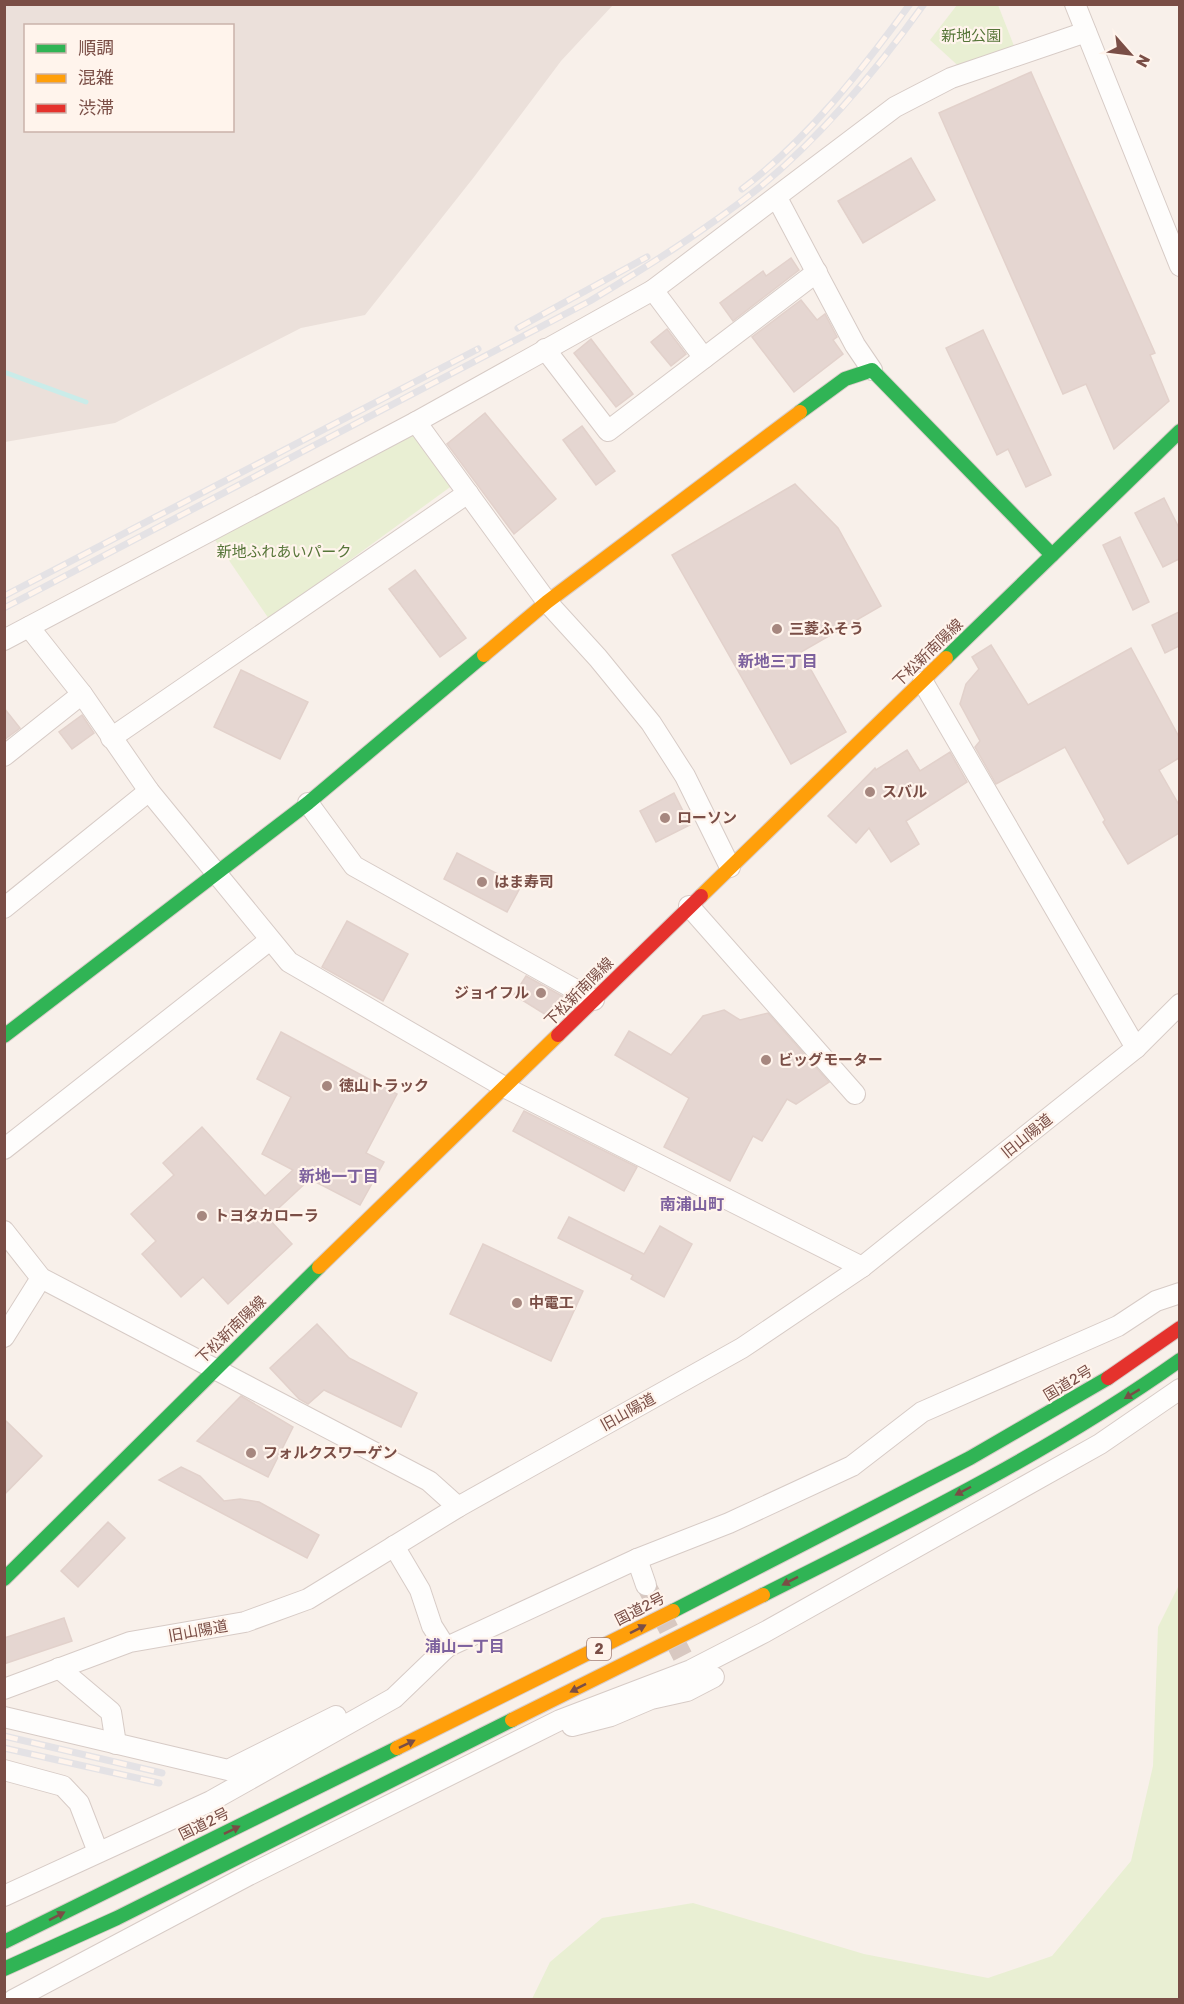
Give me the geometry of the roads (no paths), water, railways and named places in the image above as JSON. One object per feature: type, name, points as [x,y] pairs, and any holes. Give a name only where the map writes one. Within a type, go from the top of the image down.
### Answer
[{"type":"main road","points":[[4,1036],[308,803],[547,602],[845,379],[872,370],[1052,555]]},
{"type":"main road","name":"下松新南陽線","points":[[4,1579],[213,1370],[506,1088],[689,906],[1179,431]]},
{"type":"main road","name":"国道2号","points":[[4,1942],[556,1671],[1013,1436],[1129,1366],[1179,1328]]},
{"type":"main road","name":"2","points":[[4,1969],[138,1907],[868,1541],[1022,1461],[1147,1384],[1179,1360]]},
{"type":"street","points":[[1075,4],[1179,266]]},
{"type":"street","points":[[4,640],[416,422],[652,290],[895,107],[951,78],[1086,32]]},
{"type":"street","points":[[777,198],[855,345],[872,370]]},
{"type":"street","points":[[545,349],[609,431],[817,272]]},
{"type":"street","points":[[652,290],[704,358]]},
{"type":"street","points":[[416,422],[547,602],[598,658],[651,723],[685,776],[730,867]]},
{"type":"street","points":[[111,738],[468,493]]},
{"type":"street","points":[[29,627],[82,694],[149,791],[289,962],[506,1088],[862,1267]]},
{"type":"street","points":[[923,681],[1136,1048]]},
{"type":"street","points":[[4,756],[82,694]]},
{"type":"street","points":[[4,908],[149,791]]},
{"type":"street","points":[[308,803],[354,866],[594,1000]]},
{"type":"street","points":[[689,906],[855,1094]]},
{"type":"street","points":[[4,1149],[270,940]]},
{"type":"street","name":"旧山陽道","points":[[4,1689],[130,1642],[245,1623],[308,1599],[458,1507],[742,1348],[862,1267],[1136,1048],[1179,1004]]},
{"type":"street","points":[[5,1232],[41,1278],[429,1481],[458,1507]]},
{"type":"street","points":[[4,1337],[41,1278]]},
{"type":"street","points":[[4,1896],[211,1801],[394,1698],[446,1648],[637,1559],[729,1523],[852,1466],[922,1412],[1118,1326],[1156,1300],[1179,1293]]},
{"type":"street","points":[[13,2000],[249,1875],[560,1720],[687,1663],[765,1632],[1100,1444],[1179,1389]]},
{"type":"street","points":[[855,1518],[880,1566]]},
{"type":"street","points":[[394,1546],[420,1590],[432,1626],[446,1648]]},
{"type":"street","points":[[637,1559],[646,1584]]},
{"type":"street","points":[[59,1668],[111,1712],[116,1744]]},
{"type":"street","points":[[560,1720],[565,1728],[599,1719],[651,1699],[687,1691],[714,1677]]},
{"type":"street","points":[[4,1717],[228,1770],[386,1692],[394,1698]]},
{"type":"street","points":[[4,1770],[63,1786],[79,1803],[98,1852]]},
{"type":"waterway","points":[[4,372],[86,402]]},
{"type":"tunnel","points":[[646,1585],[683,1657]]},
{"type":"railway","points":[[742,189],[789,148],[832,103],[910,4]]},
{"type":"railway","points":[[4,608],[590,301],[676,247],[760,187],[805,146],[868,78],[924,4]]},
{"type":"railway","points":[[518,328],[647,257]]},
{"type":"railway","points":[[4,596],[478,349]]},
{"type":"railway","points":[[4,1736],[162,1773]]},
{"type":"railway","points":[[4,1748],[159,1783]]},
{"type":"place","name":"三菱ふそう","points":[[777,629]]},
{"type":"place","name":"スバル","points":[[870,792]]},
{"type":"place","name":"ローソン","points":[[665,818]]},
{"type":"place","name":"はま寿司","points":[[482,882]]},
{"type":"place","name":"ジョイフル","points":[[541,993]]},
{"type":"place","name":"ビッグモーター","points":[[766,1060]]},
{"type":"place","name":"徳山トラック","points":[[327,1086]]},
{"type":"place","name":"トヨタカローラ","points":[[202,1216]]},
{"type":"place","name":"中電工","points":[[517,1303]]},
{"type":"place","name":"フォルクスワーゲン","points":[[251,1453]]},
{"type":"district","name":"新地三丁目","points":[[778,661]]},
{"type":"district","name":"新地一丁目","points":[[339,1176]]},
{"type":"district","name":"南浦山町","points":[[692,1204]]},
{"type":"district","name":"浦山一丁目","points":[[465,1646]]},
{"type":"park label","name":"新地公園","points":[[971,36]]},
{"type":"park label","name":"新地ふれあいパーク","points":[[284,552]]}]
